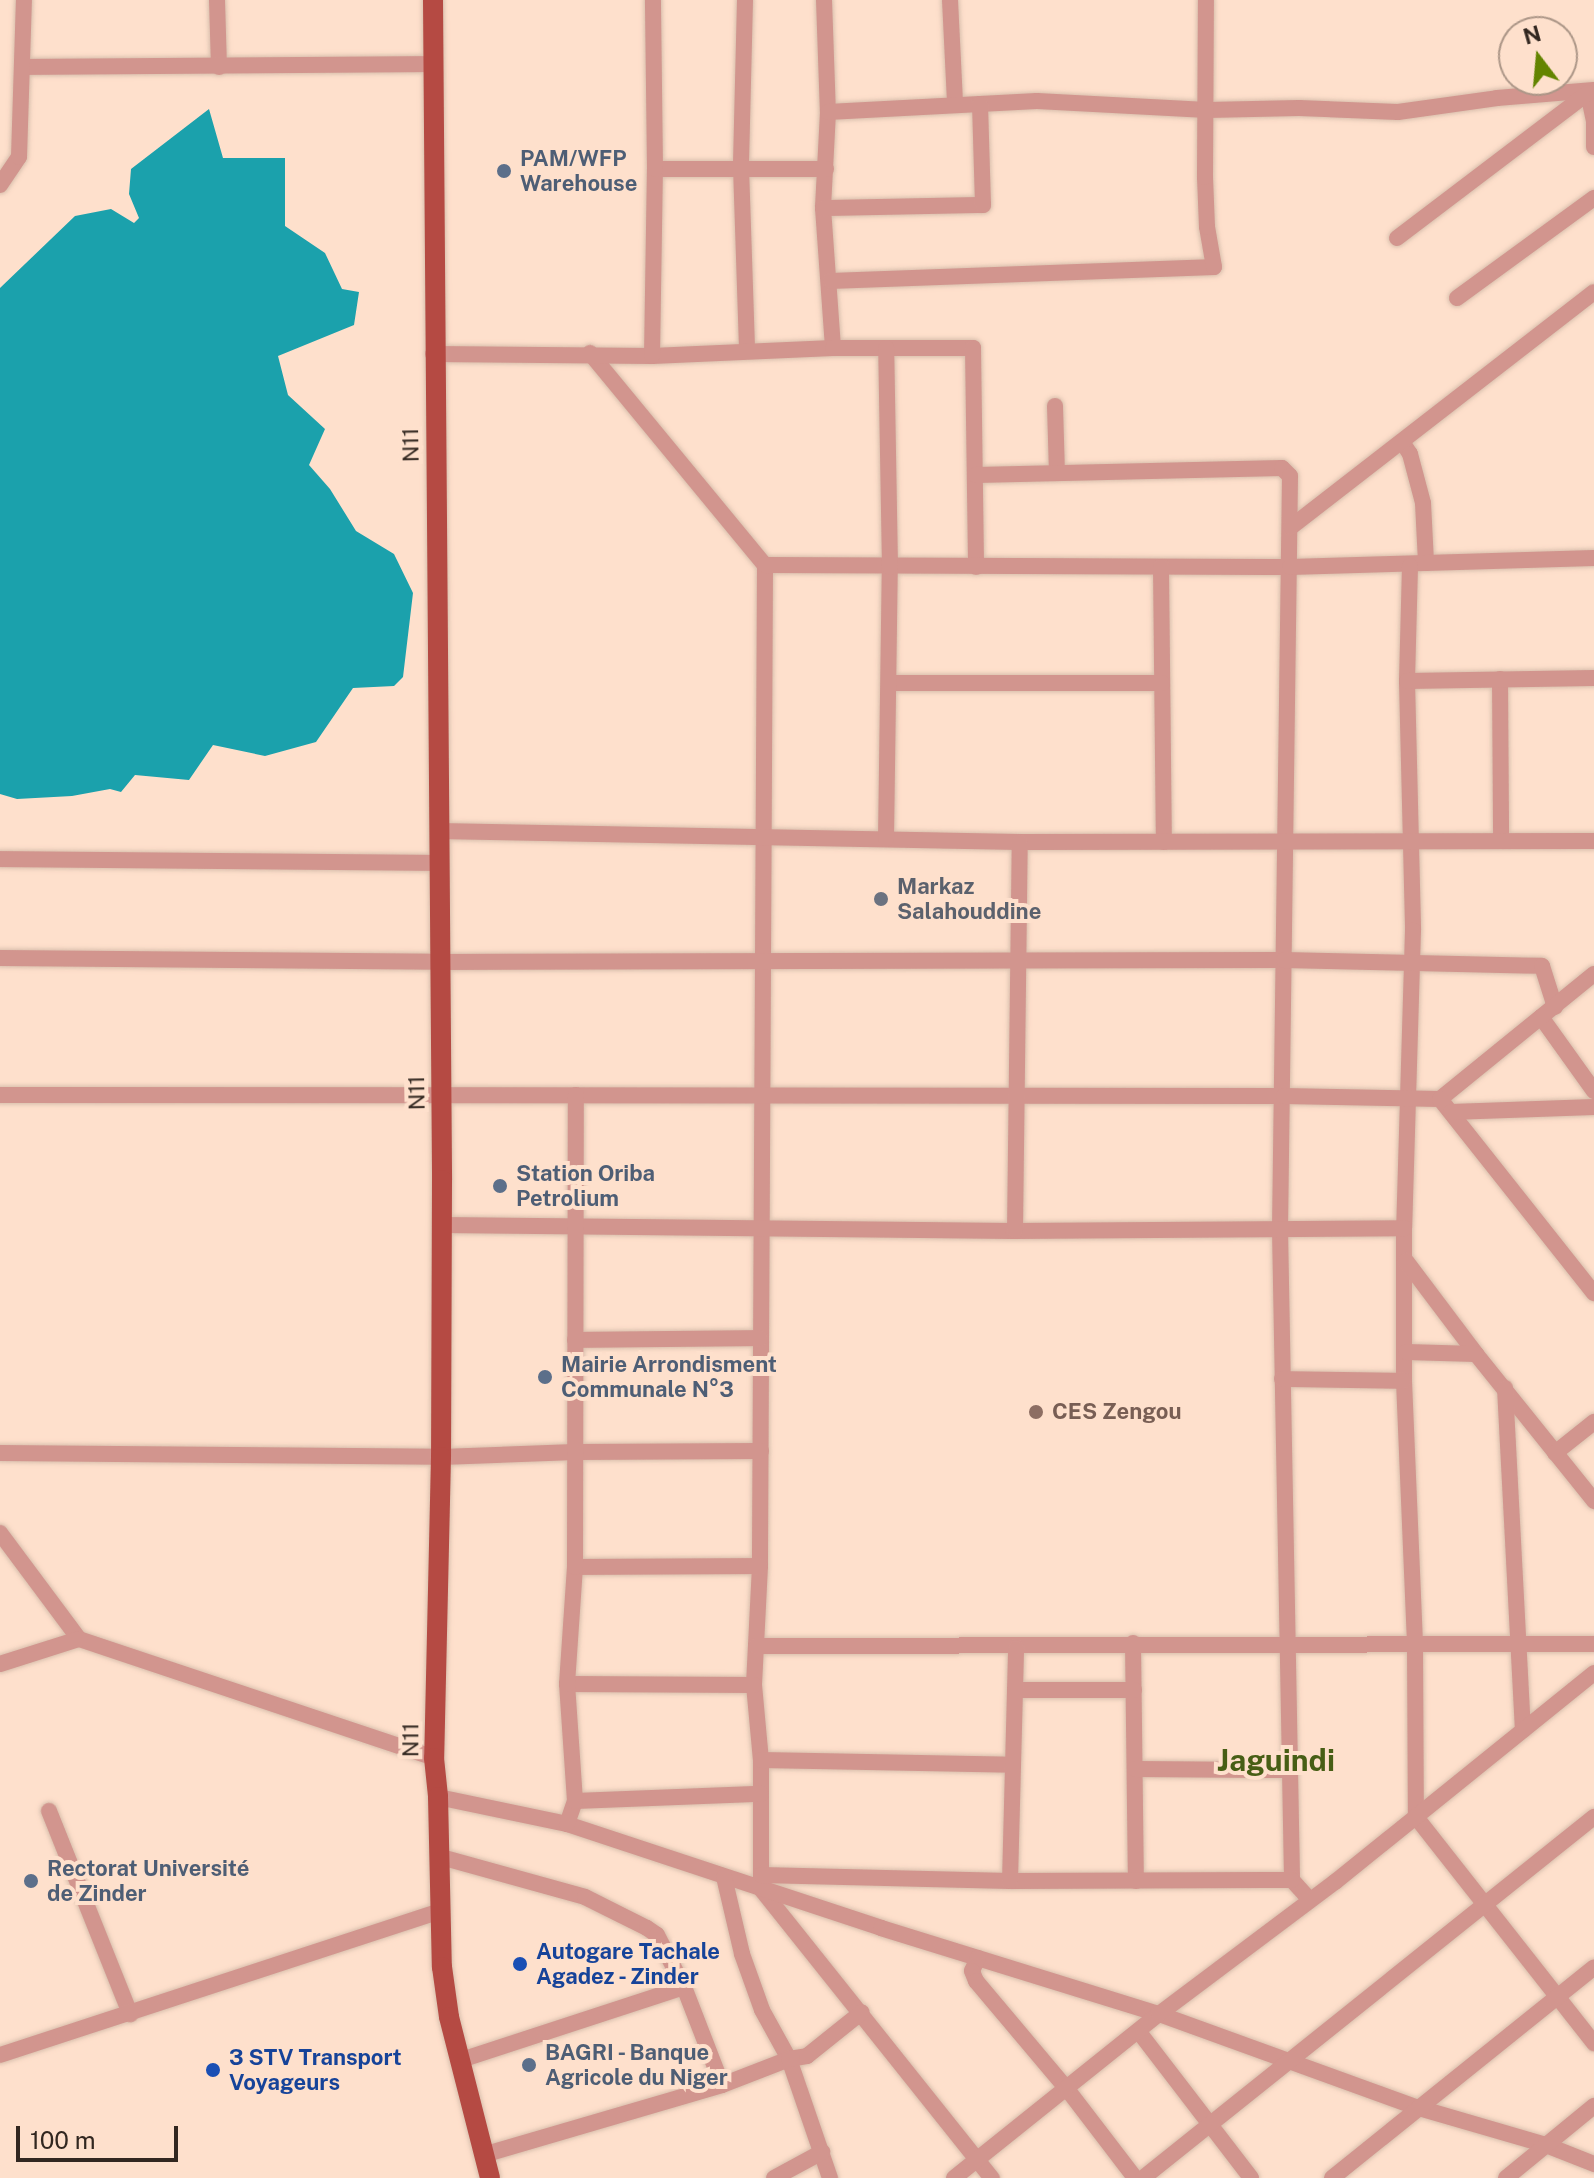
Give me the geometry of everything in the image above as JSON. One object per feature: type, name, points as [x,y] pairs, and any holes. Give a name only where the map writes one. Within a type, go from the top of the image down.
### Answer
[{"type":"main road","name":"N11","points":[[433,0],[433,354],[441,1094],[441,1457],[434,1758],[441,1857],[442,1967],[490,2178]]},
{"type":"street","points":[[0,185],[19,157],[24,0]]},
{"type":"street","points":[[217,0],[219,67]]},
{"type":"street","points":[[652,356],[655,169],[653,0]]},
{"type":"street","points":[[745,0],[741,167],[747,351]]},
{"type":"street","points":[[824,0],[828,112],[823,208],[831,281],[833,348]]},
{"type":"street","points":[[950,0],[955,103]]},
{"type":"street","points":[[831,281],[1214,267],[1207,227],[1206,0]]},
{"type":"street","points":[[23,67],[433,64]]},
{"type":"street","points":[[828,112],[1037,101],[1207,110],[1299,108],[1398,112],[1497,98],[1592,91]]},
{"type":"street","points":[[1592,91],[1594,147]]},
{"type":"street","points":[[1397,238],[1592,91]]},
{"type":"street","points":[[823,208],[983,205],[980,104]]},
{"type":"street","points":[[655,169],[826,169]]},
{"type":"street","points":[[1457,298],[1594,198]]},
{"type":"street","points":[[1291,527],[1594,292]]},
{"type":"street","points":[[433,354],[590,353],[652,356],[833,348],[973,348],[976,567]]},
{"type":"street","points":[[886,348],[890,567],[886,839]]},
{"type":"street","points":[[590,353],[765,565],[760,1566],[754,1685],[761,1760],[761,1882],[992,2178]]},
{"type":"street","points":[[1055,406],[1057,473]]},
{"type":"street","points":[[1402,442],[1410,454],[1423,503],[1407,681],[1412,964],[1411,1098],[1404,1228],[1404,1381],[1415,1645],[1416,1817],[1594,2043]]},
{"type":"street","points":[[976,475],[1282,468],[1290,476],[1280,1229],[1282,1379],[1292,1880],[1310,1900]]},
{"type":"street","points":[[765,565],[1290,567],[1594,558]]},
{"type":"street","points":[[1161,567],[1164,842]]},
{"type":"street","points":[[1407,681],[1594,678]]},
{"type":"street","points":[[1500,679],[1501,841]]},
{"type":"street","points":[[890,683],[1162,683]]},
{"type":"street","points":[[438,831],[1020,842],[1594,841]]},
{"type":"street","points":[[1015,1230],[1014,1097],[1020,960],[1020,842]]},
{"type":"street","points":[[0,859],[438,863]]},
{"type":"street","points":[[0,958],[439,962],[1284,960],[1542,966],[1548,1012],[1594,1091]]},
{"type":"street","points":[[1446,1106],[1594,974]]},
{"type":"street","points":[[0,1095],[1284,1096],[1411,1098],[1446,1106],[1594,1107]]},
{"type":"street","points":[[567,1824],[575,1801],[567,1684],[575,1567],[576,1095]]},
{"type":"street","points":[[1446,1106],[1594,1293]]},
{"type":"street","points":[[441,1225],[1015,1230],[1404,1228]]},
{"type":"street","points":[[1406,1261],[1594,1501]]},
{"type":"street","points":[[575,1340],[760,1338]]},
{"type":"street","points":[[1406,1352],[1476,1354]]},
{"type":"street","points":[[1282,1379],[1404,1381]]},
{"type":"street","points":[[1505,1388],[1523,1730]]},
{"type":"street","points":[[1555,1453],[1594,1422]]},
{"type":"street","points":[[0,1453],[441,1457],[575,1452],[761,1451]]},
{"type":"street","points":[[0,1533],[79,1639],[434,1758]]},
{"type":"street","points":[[575,1567],[760,1566]]},
{"type":"street","points":[[0,1664],[79,1639]]},
{"type":"street","points":[[756,1646],[1016,1648],[1133,1643],[1289,1646],[1516,1642],[1594,1644]]},
{"type":"street","points":[[1133,1643],[1136,1881]]},
{"type":"street","points":[[1010,1881],[1016,1648]]},
{"type":"street","points":[[954,2178],[1159,2014],[1416,1817],[1594,1673]]},
{"type":"street","points":[[567,1684],[754,1685]]},
{"type":"street","points":[[1015,1690],[1134,1690]]},
{"type":"street","points":[[761,1760],[1013,1765]]},
{"type":"street","points":[[1135,1769],[1291,1770]]},
{"type":"street","points":[[575,1801],[761,1794]]},
{"type":"street","points":[[438,1797],[567,1824],[724,1877],[761,1882],[1292,1880]]},
{"type":"street","points":[[49,1811],[130,2014]]},
{"type":"street","points":[[1143,2178],[1594,1817]]},
{"type":"street","points":[[441,1857],[585,1897],[657,1935],[684,1987],[722,2085]]},
{"type":"street","points":[[724,1877],[742,1954],[762,2010],[789,2059],[830,2178]]},
{"type":"street","points":[[761,1882],[978,1958],[1291,2059],[1419,2108],[1546,2145],[1594,2164]]},
{"type":"street","points":[[0,2055],[440,1911]]},
{"type":"street","points":[[978,1958],[972,1971],[976,1981],[1067,2089],[1135,2178]]},
{"type":"street","points":[[1332,2178],[1594,1967]]},
{"type":"street","points":[[461,2060],[684,1987]]},
{"type":"street","points":[[483,2155],[722,2085],[789,2059],[807,2056],[862,2012]]},
{"type":"street","points":[[1139,2032],[1251,2178]]},
{"type":"street","points":[[1506,2178],[1594,2106]]},
{"type":"street","points":[[774,2178],[822,2152]]},
{"type":"water","points":[[209,109],[223,158],[285,158],[285,226],[325,253],[342,289],[359,292],[354,325],[278,356],[288,395],[325,429],[309,465],[330,489],[356,531],[394,554],[413,593],[403,677],[394,686],[353,688],[316,742],[265,756],[213,745],[189,780],[135,775],[121,792],[110,789],[72,796],[17,799],[0,794],[0,288],[75,216],[111,209],[134,223],[139,218],[129,194],[131,169]]},
{"type":"place","name":"PAM/WFP Warehouse","points":[[504,171]]},
{"type":"place","name":"Markaz Salahouddine","points":[[881,899]]},
{"type":"place","name":"Station Oriba Petrolium","points":[[500,1186]]},
{"type":"place","name":"Mairie Arrondisment Communale N°3","points":[[545,1377]]},
{"type":"place","name":"CES Zengou","points":[[1036,1412]]},
{"type":"place","name":"Rectorat Université de Zinder","points":[[31,1881]]},
{"type":"place","name":"Autogare Tachale Agadez - Zinder","points":[[520,1964]]},
{"type":"place","name":"BAGRI - Banque Agricole du Niger","points":[[529,2065]]},
{"type":"place","name":"3 STV Transport Voyageurs","points":[[213,2070]]},
{"type":"district","name":"Jaguindi","points":[[1276,1760]]}]
